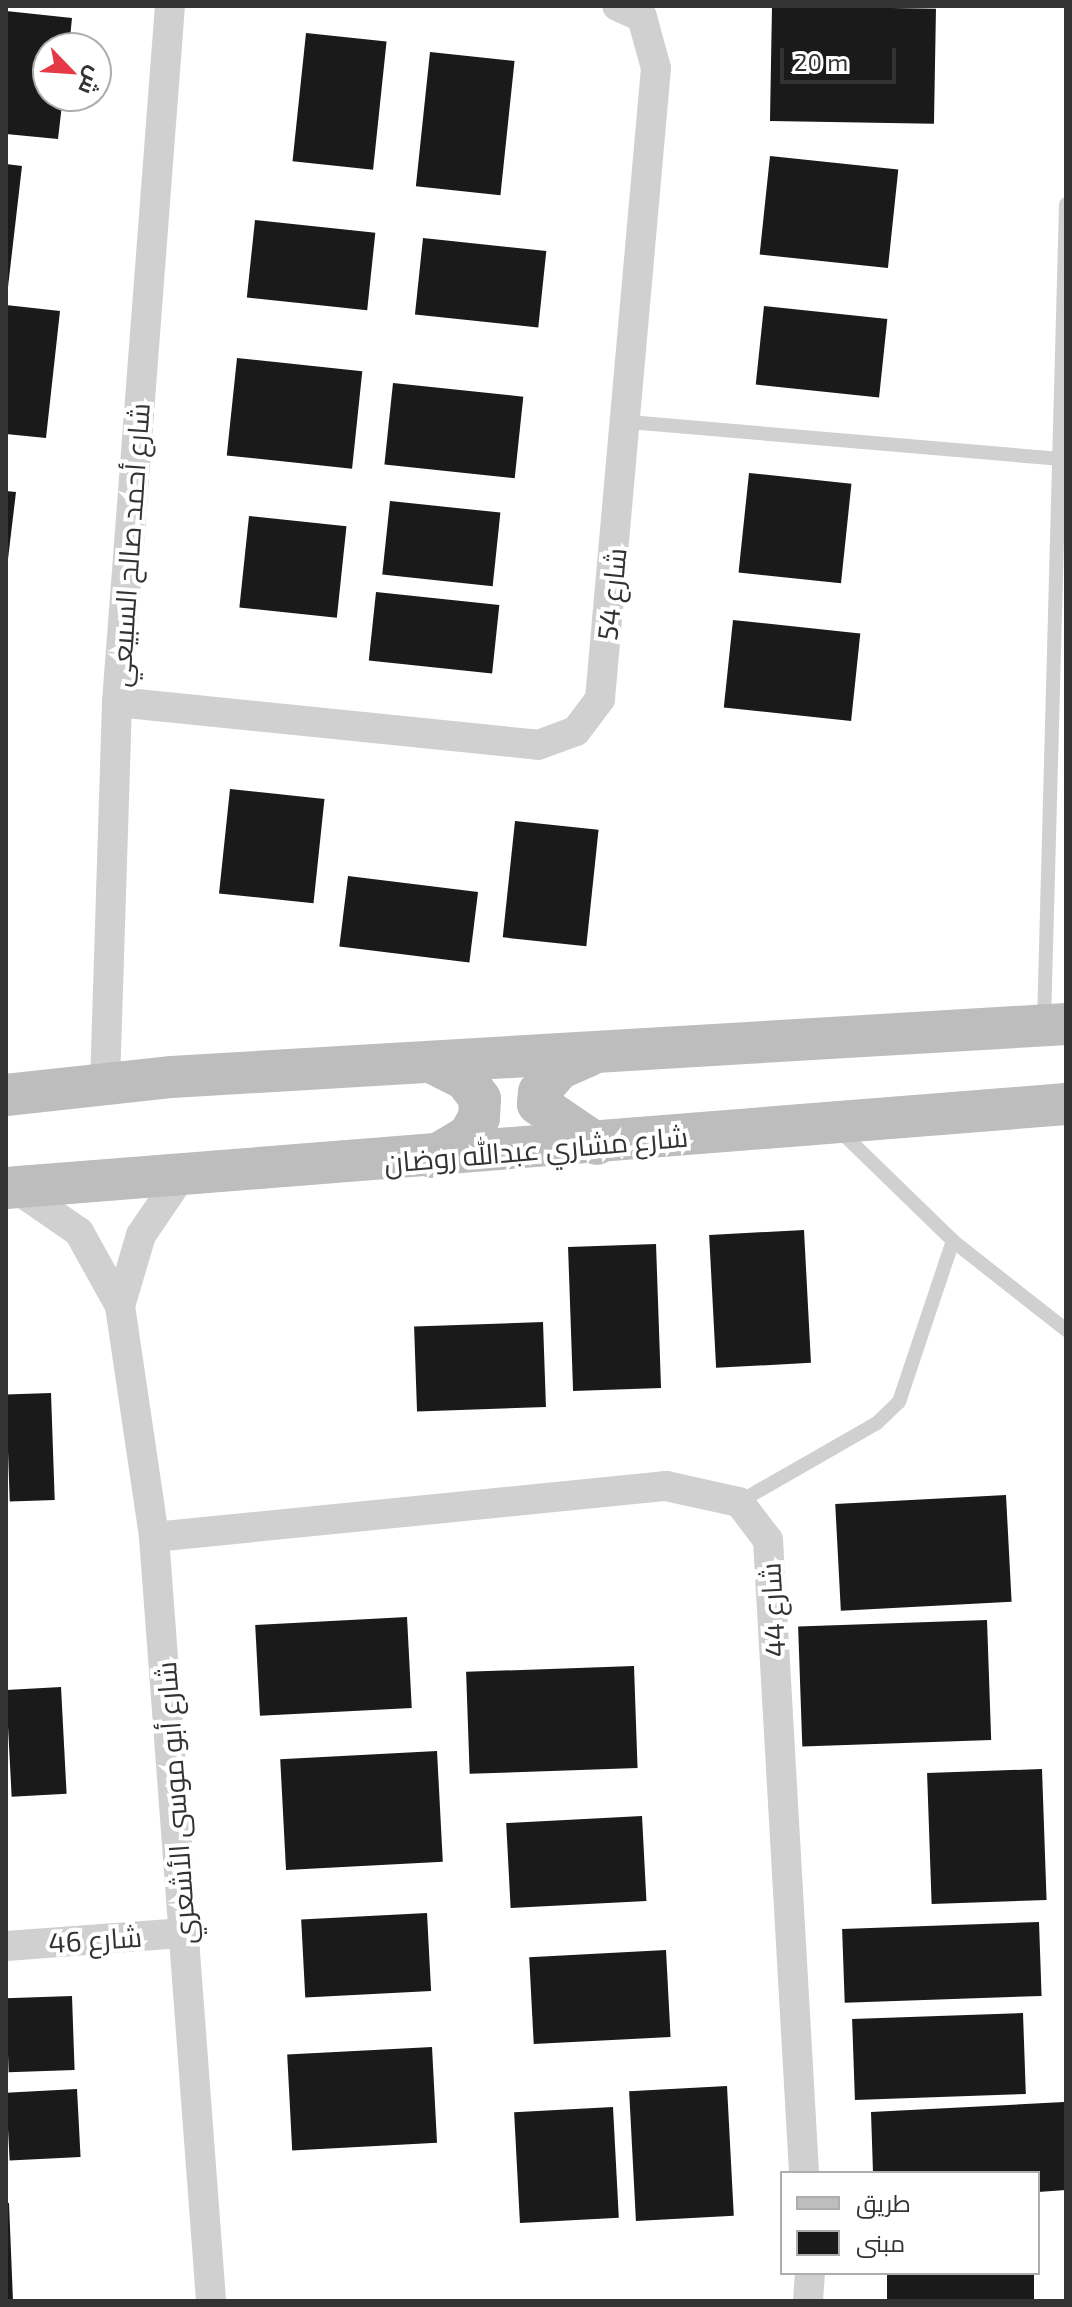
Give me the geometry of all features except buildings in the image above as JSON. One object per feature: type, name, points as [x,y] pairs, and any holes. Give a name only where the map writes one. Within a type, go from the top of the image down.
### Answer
[{"type":"street","name":"شارع أحمد صالح السبيعي","points":[[105,1085],[117,702],[170,6]]},
{"type":"street","name":"شارع 54","points":[[117,702],[538,745],[576,731],[600,699],[629,422],[656,68],[640,10]]},
{"type":"street","points":[[6,1095],[105,1085],[433,1063],[1055,1027]]},
{"type":"street","points":[[591,1054],[559,1069],[539,1092],[538,1104],[597,1144]]},
{"type":"street","points":[[433,1063],[465,1079],[480,1099],[479,1118],[468,1136],[433,1157]]},
{"type":"street","name":"شارع مشاري عبدالله روضان","points":[[10,1188],[179,1179],[1066,1104]]},
{"type":"street","name":"شارع أبو موسى الأشعري","points":[[120,1306],[141,1235],[179,1179]]},
{"type":"street","name":"شارع أبو موسى الأشعري","points":[[10,1188],[79,1232],[120,1306],[154,1537],[211,2301]]},
{"type":"street","points":[[154,1537],[666,1486],[739,1502]]},
{"type":"street","name":"شارع 44","points":[[739,1502],[768,1540],[804,2171]]},
{"type":"street","name":"شارع 46","points":[[6,1946],[185,1933]]},
{"type":"street","points":[[808,2301],[810,2275]]},
{"type":"lane","points":[[1055,1027],[1066,204]]},
{"type":"lane","points":[[629,422],[1061,459]]},
{"type":"lane","points":[[833,1124],[953,1241],[1066,1330]]},
{"type":"lane","points":[[739,1502],[877,1423],[899,1402],[953,1241]]}]
